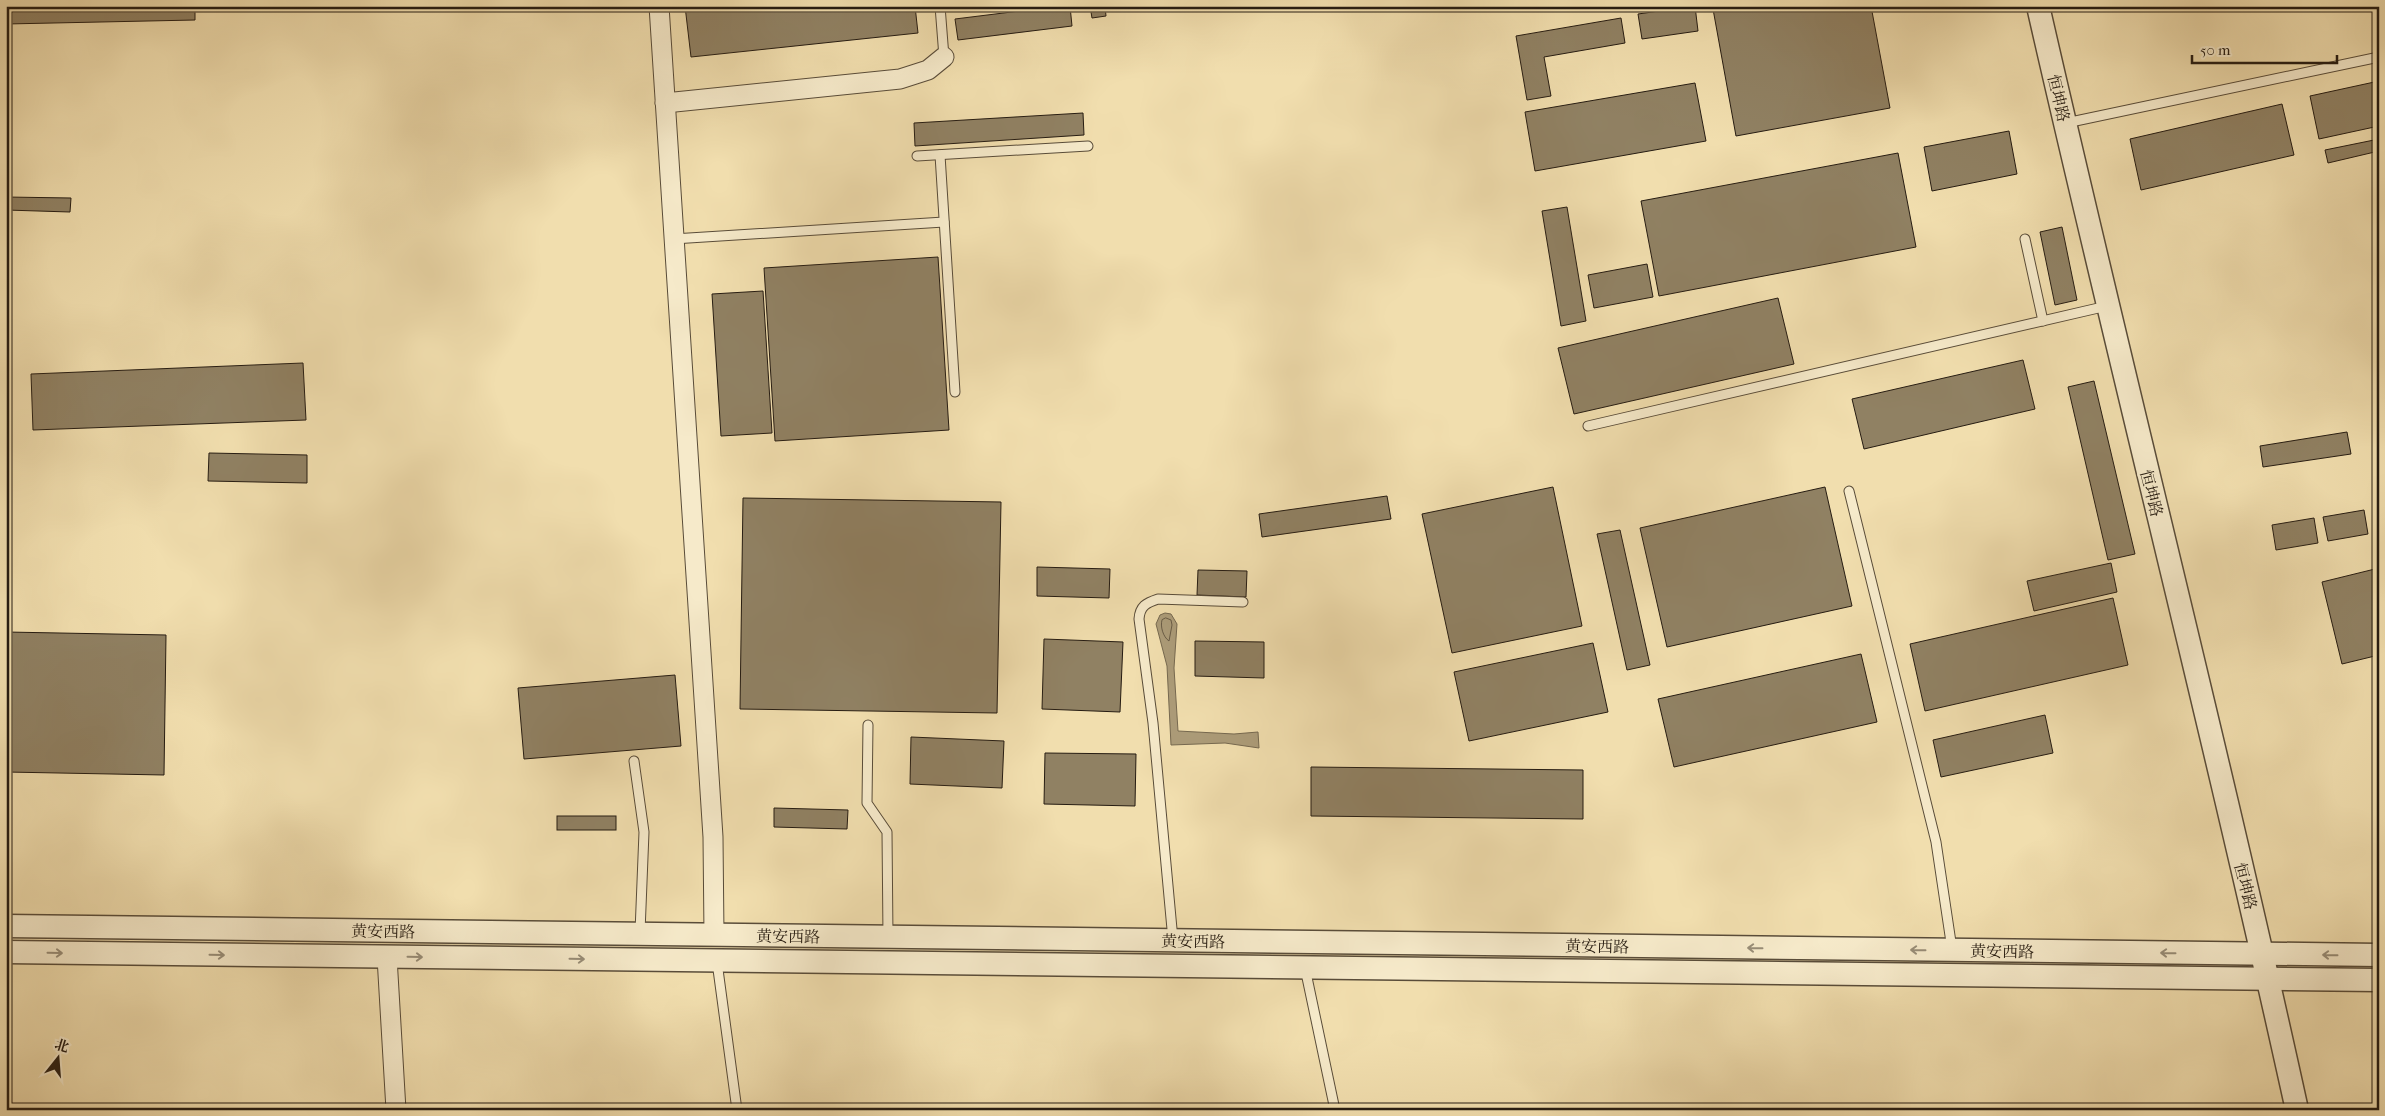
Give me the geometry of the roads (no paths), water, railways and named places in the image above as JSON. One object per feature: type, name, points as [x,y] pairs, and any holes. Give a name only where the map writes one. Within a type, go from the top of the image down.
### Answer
[{"type":"street","points":[[659,6],[713,838],[714,935]]},
{"type":"street","name":"恒坤路","points":[[2038,6],[2107,306],[2268,978],[2297,1110]]},
{"type":"street","points":[[665,103],[900,79],[928,70],[944,57]]},
{"type":"street","name":"黄安西路","points":[[6,926],[2379,955]]},
{"type":"street","name":"黄安西路","points":[[6,952],[2379,980]]},
{"type":"street","points":[[387,957],[396,1110]]},
{"type":"lane","points":[[940,6],[944,57]]},
{"type":"lane","points":[[2065,123],[2379,57]]},
{"type":"lane","points":[[917,156],[1088,146]]},
{"type":"lane","points":[[940,155],[955,392]]},
{"type":"lane","points":[[673,239],[944,222]]},
{"type":"lane","points":[[2025,240],[2043,321]]},
{"type":"lane","points":[[1588,426],[2107,306]]},
{"type":"lane","points":[[1849,491],[1936,842],[1952,950]]},
{"type":"lane","points":[[1173,940],[1153,723],[1139,619],[1140,610],[1146,603],[1158,598],[1243,602]]},
{"type":"lane","points":[[868,725],[867,803],[887,832],[888,937]]},
{"type":"lane","points":[[634,761],[644,832],[640,934]]},
{"type":"lane","points":[[717,961],[733,1092],[737,1110]]},
{"type":"lane","points":[[1305,968],[1335,1110]]},
{"type":"water","points":[[1165,613],[1171,614],[1177,624],[1174,668],[1178,731],[1234,734],[1258,732],[1259,748],[1225,743],[1171,745],[1167,666],[1156,624],[1160,615]]}]
